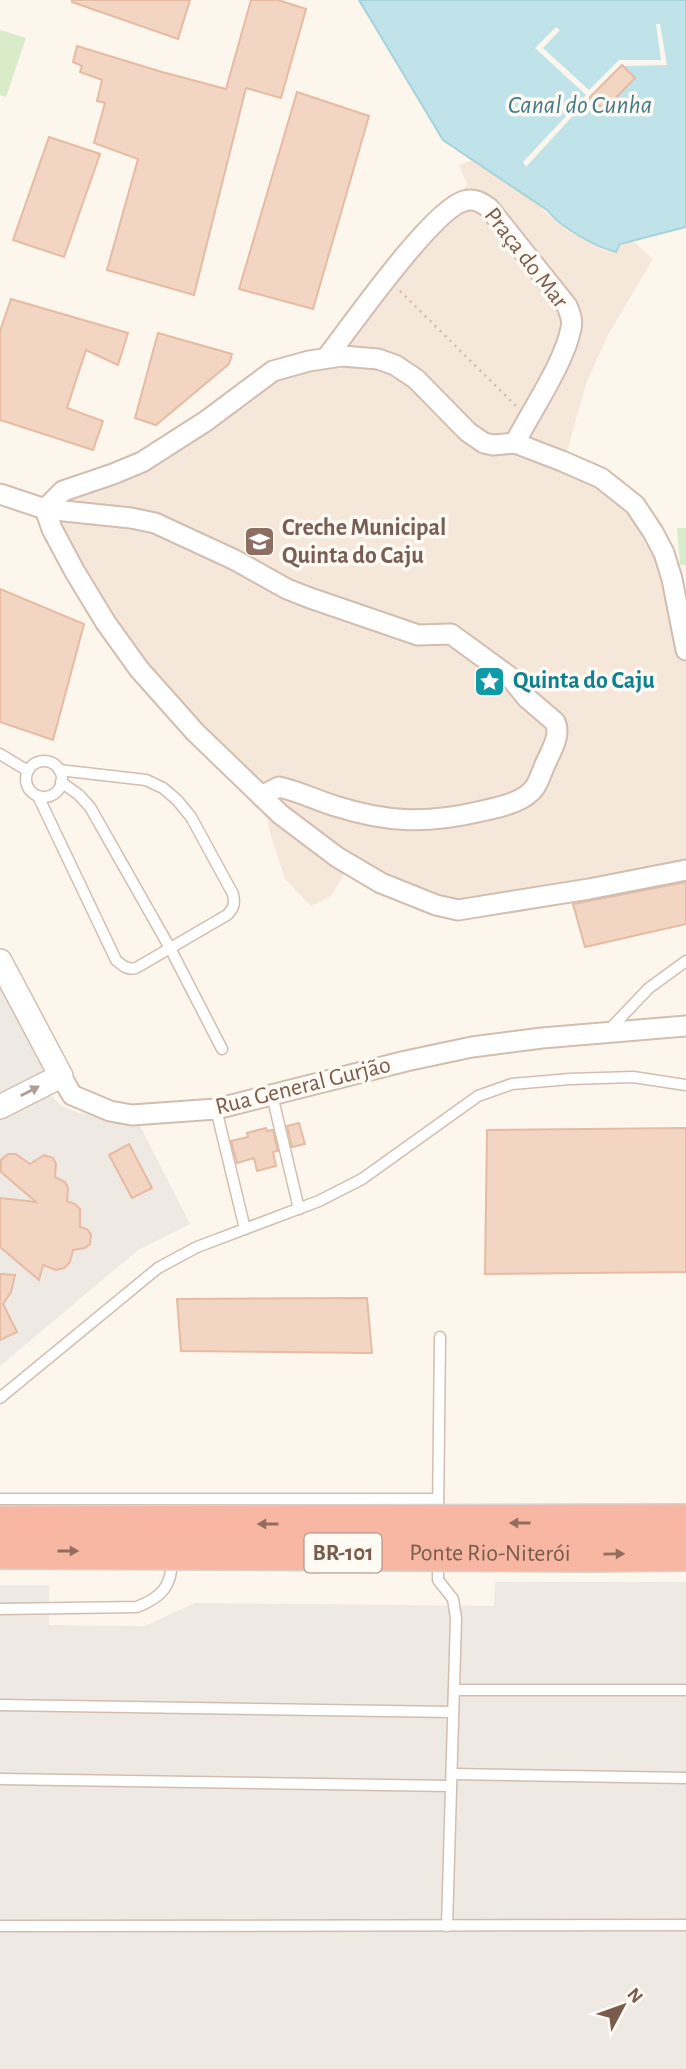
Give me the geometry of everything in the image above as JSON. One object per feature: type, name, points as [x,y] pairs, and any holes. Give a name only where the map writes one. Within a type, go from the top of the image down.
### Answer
[{"type":"highway","name":"Ponte Rio-Niterói","points":[[0,1524],[686,1522]]},
{"type":"highway","name":"Ponte Rio-Niterói","points":[[0,1551],[591,1555],[686,1553]]},
{"type":"street","name":"Praça do Mar","points":[[327,357],[418,241],[448,210],[473,199],[481,202],[489,208],[567,306],[572,320],[557,364],[515,443]]},
{"type":"street","points":[[45,509],[63,491],[142,462],[206,421],[273,371],[327,357],[378,359],[395,365],[416,379],[468,432],[484,443],[515,443],[601,478],[635,505],[664,553],[686,650]]},
{"type":"street","points":[[0,494],[45,509],[155,523],[310,598],[418,635],[451,634],[510,677],[527,698],[555,722],[558,731],[536,785],[525,797],[500,807],[436,820],[396,821],[351,811],[279,787],[261,796]]},
{"type":"street","points":[[45,509],[52,529],[75,572],[106,623],[139,669],[195,732],[281,814],[337,857],[382,883],[448,909],[478,908],[686,870]]},
{"type":"street","name":"Rua General Gurjão","points":[[0,961],[72,1095],[110,1111],[132,1115],[216,1109],[472,1047],[542,1038],[686,1026]]},
{"type":"street","points":[[0,1107],[61,1076]]},
{"type":"lane","points":[[0,754],[28,771]]},
{"type":"lane","points":[[38,796],[55,793],[61,782],[59,770],[55,765],[43,761],[37,762],[28,771],[28,788],[38,796],[116,960],[122,966],[136,968],[233,909],[233,894],[191,817],[163,788],[146,780],[59,770]]},
{"type":"lane","points":[[61,782],[79,794],[90,807],[170,948],[222,1049]]},
{"type":"lane","points":[[605,1033],[649,988],[686,961]]},
{"type":"lane","points":[[0,1398],[158,1268],[197,1247],[299,1209],[362,1179],[478,1096],[512,1084],[570,1079],[633,1077],[686,1085]]},
{"type":"lane","points":[[272,1095],[299,1209]]},
{"type":"lane","points":[[216,1109],[245,1229]]},
{"type":"lane","points":[[440,1337],[438,1580],[453,1599],[456,1618],[447,1926]]},
{"type":"lane","points":[[0,1499],[438,1499]]},
{"type":"lane","points":[[0,1609],[137,1607],[152,1601],[165,1590],[172,1572],[172,1499]]},
{"type":"lane","points":[[454,1690],[686,1690]]},
{"type":"lane","points":[[0,1705],[453,1712]]},
{"type":"lane","points":[[452,1774],[686,1778]]},
{"type":"lane","points":[[0,1779],[451,1786]]},
{"type":"lane","points":[[0,1926],[686,1926]]},
{"type":"path","points":[[387,279],[528,418]]},
{"type":"shaded area","name":"Quinta do Caju","points":[[499,151],[545,212],[568,231],[603,250],[616,253],[628,237],[653,259],[609,333],[587,381],[564,462],[602,482],[658,540],[674,633],[686,660],[686,859],[467,910],[349,866],[331,896],[311,906],[285,879],[269,829],[263,786],[230,758],[127,643],[49,517],[63,494],[115,479],[269,378],[326,364],[447,216],[467,184],[459,165]]},
{"type":"shaded area","points":[[0,986],[50,1074],[0,1096]]},
{"type":"shaded area","points":[[48,1092],[60,1105],[79,1113],[138,1122],[190,1224],[138,1250],[0,1366],[0,1118]]},
{"type":"shaded area","points":[[495,1582],[686,1582],[686,2069],[0,2069],[0,1585],[49,1585],[49,1625],[145,1626],[195,1603],[494,1606]]},
{"type":"green space","points":[[0,30],[26,38],[6,97],[0,95]]},
{"type":"green space","points":[[677,528],[686,528],[686,565],[680,565]]},
{"type":"water","name":"Canal do Cunha","points":[[359,0],[686,0],[686,227],[620,244],[616,252],[578,236],[547,210],[443,140]]},
{"type":"pier","points":[[656,24],[660,24],[667,65],[623,66],[635,78],[604,110],[590,97],[526,167],[523,162],[586,95],[535,48],[556,27],[560,30],[543,48],[589,90],[619,60],[661,60]]},
{"type":"building","points":[[72,0],[190,0],[178,39]]},
{"type":"building","points":[[251,0],[278,0],[306,9],[281,98],[246,88],[194,295],[107,270],[138,159],[94,143],[105,103],[97,101],[102,80],[80,72],[82,66],[73,62],[77,46],[226,89]]},
{"type":"building","points":[[622,65],[635,78],[604,110],[590,97]]},
{"type":"building","points":[[297,92],[369,116],[313,309],[239,289]]},
{"type":"building","points":[[49,137],[100,154],[64,257],[13,240]]},
{"type":"building","points":[[11,299],[128,333],[118,365],[86,350],[67,408],[103,421],[93,450],[0,420],[0,331]]},
{"type":"building","points":[[158,333],[232,354],[229,364],[156,425],[135,418]]},
{"type":"building","points":[[0,589],[84,624],[53,740],[0,722]]},
{"type":"building","points":[[686,882],[686,924],[585,947],[573,904]]},
{"type":"building","points":[[299,1123],[305,1144],[292,1147],[287,1126]]},
{"type":"building","points":[[266,1128],[267,1131],[273,1130],[278,1151],[273,1152],[276,1166],[257,1171],[254,1158],[237,1163],[231,1141],[248,1137],[247,1133]]},
{"type":"building","points":[[686,1128],[686,1272],[485,1274],[487,1130]]},
{"type":"building","points":[[129,1144],[152,1188],[132,1198],[109,1155]]},
{"type":"building","points":[[8,1154],[16,1154],[30,1164],[44,1155],[53,1158],[56,1164],[55,1177],[65,1182],[68,1188],[67,1201],[80,1209],[80,1227],[91,1234],[90,1244],[85,1248],[73,1250],[70,1262],[64,1268],[56,1270],[43,1265],[39,1280],[0,1247],[0,1198],[36,1202],[1,1172],[1,1160]]},
{"type":"building","points":[[0,1274],[15,1275],[11,1292],[3,1304],[17,1332],[0,1340]]},
{"type":"building","points":[[367,1298],[372,1353],[181,1351],[177,1299]]},
{"type":"place","name":"Creche Municipal Quinta do Caju","points":[[259,542]]},
{"type":"place","name":"Quinta do Caju","points":[[490,681]]}]
